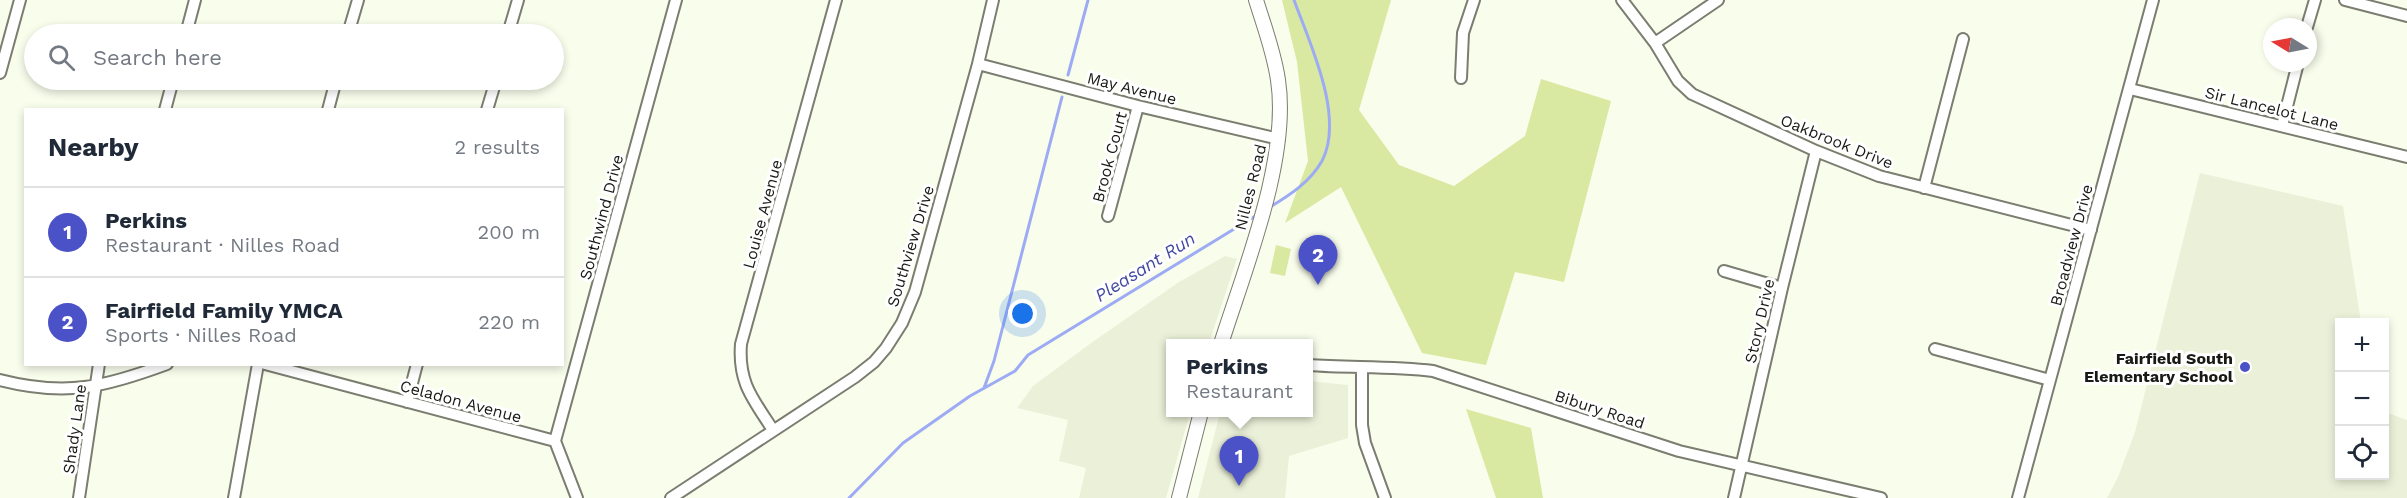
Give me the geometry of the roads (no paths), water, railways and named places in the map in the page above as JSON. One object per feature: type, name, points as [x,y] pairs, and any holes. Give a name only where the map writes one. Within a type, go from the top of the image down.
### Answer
[{"type":"street","points":[[0,73],[20,0]]},
{"type":"street","points":[[189,24],[195,0]]},
{"type":"street","points":[[351,24],[358,0]]},
{"type":"street","points":[[511,24],[518,0]]},
{"type":"street","name":"Southwind Drive","points":[[555,441],[676,0]]},
{"type":"street","name":"Louise Avenue","points":[[773,430],[745,385],[740,363],[741,344],[836,0]]},
{"type":"street","name":"Southview Drive","points":[[671,498],[855,377],[874,362],[886,348],[902,323],[915,292],[978,64],[993,0]]},
{"type":"street","name":"Nilles Road","points":[[1223,339],[1273,172],[1279,139],[1279,80],[1272,49],[1256,0]]},
{"type":"street","points":[[1461,78],[1463,33],[1474,0]]},
{"type":"street","name":"Oakbrook Drive","points":[[1622,0],[1655,43],[1678,81],[1692,94],[1816,151],[1879,176],[2091,230]]},
{"type":"street","points":[[1655,43],[1718,0]]},
{"type":"street","name":"Broadview Drive","points":[[2018,498],[2153,0]]},
{"type":"street","points":[[2309,18],[2314,0]]},
{"type":"street","points":[[2345,0],[2407,16]]},
{"type":"street","points":[[1923,188],[1963,39]]},
{"type":"street","name":"May Avenue","points":[[978,64],[1138,106],[1279,139]]},
{"type":"street","points":[[2282,126],[2296,72]]},
{"type":"street","name":"Sir Lancelot Lane","points":[[2130,89],[2407,157]]},
{"type":"street","points":[[166,108],[170,90]]},
{"type":"street","points":[[329,108],[333,90]]},
{"type":"street","points":[[489,108],[493,90]]},
{"type":"street","name":"Brook Court","points":[[1108,216],[1138,106]]},
{"type":"street","name":"Story Drive","points":[[1734,498],[1816,151]]},
{"type":"street","points":[[1724,271],[1782,288]]},
{"type":"street","points":[[1935,349],[2050,380]]},
{"type":"street","name":"Bibury Road","points":[[1313,365],[1433,371],[1678,451],[1881,498]]},
{"type":"street","name":"Shady Lane","points":[[79,498],[99,366]]},
{"type":"street","points":[[0,380],[24,386],[68,390],[120,382],[162,366]]},
{"type":"street","points":[[234,498],[258,366]]},
{"type":"street","name":"Celadon Avenue","points":[[272,366],[555,441]]},
{"type":"street","points":[[407,402],[416,366]]},
{"type":"street","points":[[1362,369],[1365,443],[1385,498]]},
{"type":"street","points":[[1179,498],[1200,417]]},
{"type":"street","points":[[555,441],[578,498]]},
{"type":"waterway","points":[[1068,75],[1088,0]]},
{"type":"waterway","name":"Pleasant Run","points":[[1270,207],[1306,182],[1322,161],[1328,143],[1330,123],[1323,80],[1294,0]]},
{"type":"waterway","points":[[984,388],[994,361],[1062,97]]},
{"type":"waterway","name":"Pleasant Run","points":[[849,498],[903,443],[970,396],[1015,371],[1028,355],[1257,215]]},
{"type":"place","name":"Fairfield Family YMCA","points":[[1318,285]]},
{"type":"place","name":"Fairfield South Elementary School","points":[[2245,367]]},
{"type":"place","name":"Perkins","points":[[1239,486]]}]
